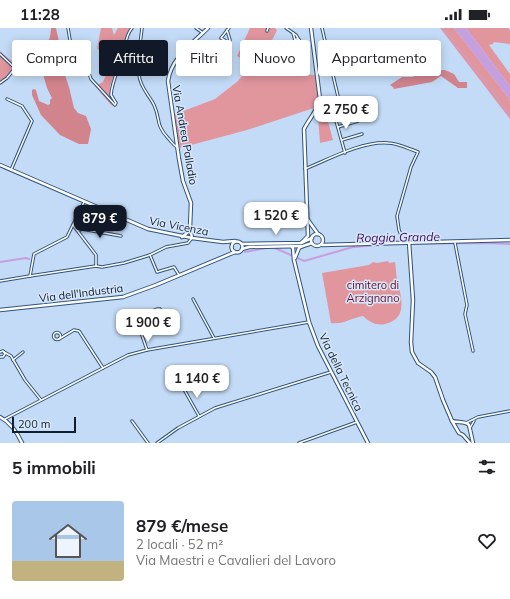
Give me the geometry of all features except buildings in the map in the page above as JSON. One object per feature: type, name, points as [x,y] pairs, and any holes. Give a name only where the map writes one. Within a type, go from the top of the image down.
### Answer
[{"type":"street","points":[[68,28],[70,40],[82,55],[91,79],[115,105],[116,103],[111,95],[113,82],[123,56],[127,35],[132,28]]},
{"type":"street","points":[[142,28],[139,54],[139,75],[141,83],[156,110],[158,125],[162,132],[177,147]]},
{"type":"street","points":[[196,28],[203,33]]},
{"type":"street","name":"Via Andrea Palladio","points":[[192,238],[190,227],[190,203],[183,181],[177,147],[168,87],[168,75],[170,69],[178,58],[208,28]]},
{"type":"street","points":[[286,28],[299,40]]},
{"type":"street","points":[[300,243],[308,236],[304,129],[315,112],[320,99],[311,28]]},
{"type":"street","points":[[315,112],[320,113],[333,110],[339,107],[340,104],[322,28]]},
{"type":"street","points":[[228,29],[230,40],[229,43],[221,38],[228,29]]},
{"type":"street","points":[[293,33],[295,40]]},
{"type":"street","points":[[0,54],[15,68],[10,75],[0,83]]},
{"type":"street","points":[[7,99],[22,106],[32,122],[11,170]]},
{"type":"street","points":[[333,110],[345,153]]},
{"type":"street","points":[[338,127],[358,121]]},
{"type":"street","points":[[342,140],[362,134]]},
{"type":"street","points":[[305,169],[370,145],[389,143],[418,152],[411,167],[397,216],[399,230],[404,242]]},
{"type":"street","name":"Via Vicenza","points":[[0,165],[148,229],[181,237],[223,242],[235,241],[242,244],[300,243],[318,234]]},
{"type":"street","points":[[30,276],[34,254],[67,237],[84,202]]},
{"type":"street","points":[[308,220],[326,242],[334,244]]},
{"type":"street","points":[[308,220],[313,237],[312,243]]},
{"type":"street","points":[[73,225],[96,255],[96,266]]},
{"type":"street","points":[[187,238],[187,233],[190,227]]},
{"type":"street","points":[[78,231],[82,229],[121,236]]},
{"type":"street","points":[[181,237],[187,233]]},
{"type":"street","points":[[0,281],[124,263],[150,255],[166,247],[188,243],[192,238]]},
{"type":"street","points":[[322,245],[324,239]]},
{"type":"street","points":[[455,240],[467,306],[465,314],[473,351]]},
{"type":"street","points":[[234,252],[239,252],[242,249],[249,247],[303,246],[312,243],[317,246],[334,244],[455,240],[510,240]]},
{"type":"street","points":[[228,254],[232,244],[235,241]]},
{"type":"street","name":"Via Vicenza","points":[[223,242],[227,243],[234,252]]},
{"type":"street","points":[[408,242],[413,300],[411,349],[416,360],[431,372],[436,380],[452,421],[460,433],[471,443]]},
{"type":"street","points":[[242,244],[242,249]]},
{"type":"street","name":"Via della Tecnica","points":[[291,246],[294,252],[294,260],[309,322],[318,346],[368,443]]},
{"type":"street","points":[[294,260],[300,248],[303,246]]},
{"type":"street","name":"Via dell'Industria","points":[[0,310],[123,297],[156,285],[234,252]]},
{"type":"street","points":[[150,255],[157,272],[174,267],[179,275]]},
{"type":"street","points":[[193,299],[214,338]]},
{"type":"street","points":[[118,324],[158,308],[161,312],[158,315],[150,312]]},
{"type":"street","points":[[136,318],[147,350]]},
{"type":"street","points":[[5,419],[128,355],[147,350],[309,322]]},
{"type":"street","points":[[59,339],[74,330],[79,331],[103,368]]},
{"type":"street","points":[[58,333],[66,335]]},
{"type":"street","points":[[58,333],[60,336],[59,339]]},
{"type":"street","points":[[58,333],[55,334],[54,337],[59,339]]},
{"type":"street","points":[[0,352],[4,352],[11,356],[25,380],[42,400]]},
{"type":"street","points":[[3,357],[5,355],[4,352]]},
{"type":"street","points":[[13,360],[23,352]]},
{"type":"street","points":[[0,357],[11,356]]},
{"type":"street","points":[[157,443],[199,416],[215,408],[331,372]]},
{"type":"street","points":[[184,390],[186,380],[182,377],[179,380],[184,390],[199,416]]},
{"type":"street","points":[[181,384],[185,383]]},
{"type":"street","points":[[452,421],[466,423],[478,417],[510,411]]},
{"type":"street","points":[[0,417],[5,419],[13,428],[22,443]]},
{"type":"street","points":[[471,443],[470,428],[475,419]]},
{"type":"street","points":[[132,420],[148,443]]},
{"type":"street","points":[[299,443],[357,422]]},
{"type":"street","points":[[458,429],[458,426],[462,423]]},
{"type":"street","points":[[466,423],[470,428]]},
{"type":"street","points":[[463,435],[467,435],[470,432]]},
{"type":"green space","points":[[101,28],[112,28],[114,35],[118,28],[130,28],[126,40],[99,40],[99,50],[97,49]]},
{"type":"green space","points":[[250,28],[275,28],[277,30],[272,40],[244,40]]},
{"type":"green space","points":[[440,28],[454,28],[510,100],[510,119]]},
{"type":"green space","points":[[466,28],[508,28],[510,31],[510,44],[494,42],[493,44],[489,45],[510,74],[510,86]]},
{"type":"green space","points":[[240,50],[240,58],[237,56]]},
{"type":"green space","points":[[0,51],[12,62],[12,73],[2,84],[0,82]]},
{"type":"green space","points":[[310,75],[319,76],[321,103],[320,106],[247,130],[180,148],[173,115],[215,99],[238,81],[242,76],[310,76]]},
{"type":"green space","points":[[106,76],[114,76],[110,93],[116,104],[115,106],[111,105],[95,86],[103,82]]},
{"type":"green space","points":[[326,114],[333,140],[320,143],[318,116]]},
{"type":"green space","name":"cimitero di Arzignano","points":[[388,261],[389,263],[395,262],[402,306],[398,317],[385,324],[373,323],[363,316],[343,322],[331,323],[322,273],[369,265],[373,262],[377,263]]},
{"type":"shaded area","points":[[51,28],[56,28],[59,40],[49,40]]},
{"type":"shaded area","points":[[454,28],[466,28],[510,86],[510,100]]},
{"type":"shaded area","points":[[441,70],[445,70],[454,74],[459,82],[467,82],[467,88],[458,88],[441,76]]},
{"type":"shaded area","points":[[44,76],[65,76],[74,108],[78,113],[86,116],[91,129],[88,144],[79,144],[60,135],[41,115],[32,95],[32,90],[36,90],[39,101],[48,105],[50,104],[50,100],[52,98]]},
{"type":"shaded area","points":[[441,76],[432,82],[394,89],[390,85],[402,77]]},
{"type":"waterway","points":[[442,28],[491,89],[510,116]]},
{"type":"waterway","name":"Roggia Grande","points":[[78,225],[112,232]]},
{"type":"waterway","name":"Roggia Grande","points":[[275,248],[304,261],[353,247],[393,244],[510,244]]},
{"type":"waterway","name":"Roggia Grande","points":[[245,252],[266,248]]},
{"type":"waterway","points":[[0,262],[26,258],[29,259]]}]
